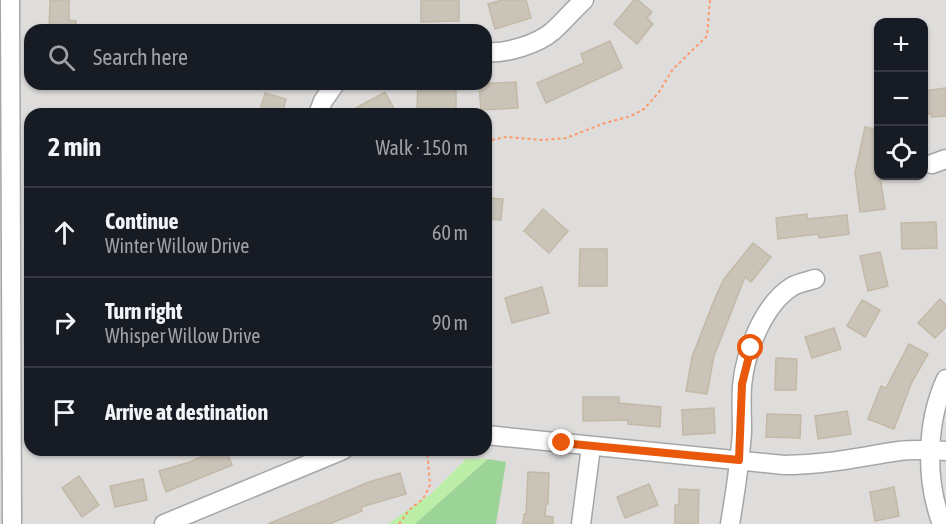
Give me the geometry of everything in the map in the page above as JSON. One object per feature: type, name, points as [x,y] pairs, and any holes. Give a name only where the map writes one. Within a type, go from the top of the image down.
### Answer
[{"type":"street","points":[[10,0],[14,229],[12,524]]},
{"type":"street","points":[[492,53],[522,48],[551,33],[584,0]]},
{"type":"street","points":[[320,108],[331,90]]},
{"type":"street","points":[[730,524],[739,460],[742,384],[747,359],[762,321],[782,294],[794,285],[815,279]]},
{"type":"street","points":[[942,524],[934,496],[939,450],[932,422],[937,400],[946,379]]},
{"type":"street","points":[[492,436],[591,447],[813,465],[900,451],[939,450]]},
{"type":"street","points":[[580,524],[591,447]]},
{"type":"street","points":[[164,524],[329,456]]},
{"type":"path","points":[[492,140],[506,137],[542,140],[566,138],[631,116],[644,109],[659,92],[673,69],[707,36],[710,0]]},
{"type":"path","points":[[399,524],[423,499],[430,485],[428,456]]},
{"type":"shaded area","points":[[0,0],[946,0],[946,524],[0,524]]},
{"type":"green space","points":[[466,459],[488,459],[415,524],[388,524],[431,494]]},
{"type":"green space","points":[[488,459],[506,462],[496,524],[415,524]]},
{"type":"building","points":[[50,0],[69,0],[69,20],[76,21],[76,24],[49,24]]},
{"type":"building","points":[[421,0],[459,0],[459,21],[421,22]]},
{"type":"building","points":[[502,0],[526,0],[531,18],[495,29],[488,4]]},
{"type":"building","points":[[634,0],[638,0],[652,12],[647,18],[653,24],[637,44],[614,24]]},
{"type":"building","points":[[610,41],[622,68],[546,103],[537,83],[584,63],[581,54]]},
{"type":"building","points":[[516,82],[518,108],[481,108],[479,90],[492,90],[492,83]]},
{"type":"building","points":[[946,88],[946,116],[932,117],[931,113],[928,114],[928,90]]},
{"type":"building","points":[[418,90],[456,90],[456,108],[417,108]]},
{"type":"building","points":[[385,92],[394,108],[356,108]]},
{"type":"building","points":[[265,93],[286,99],[284,108],[261,108]]},
{"type":"building","points":[[865,127],[874,129],[874,180],[881,180],[885,209],[860,212],[855,173]]},
{"type":"building","points":[[492,198],[503,199],[501,220],[492,219]]},
{"type":"building","points":[[543,209],[568,231],[549,253],[524,231]]},
{"type":"building","points":[[807,214],[807,219],[847,215],[849,234],[819,238],[818,234],[778,239],[776,218]]},
{"type":"building","points":[[936,222],[937,248],[902,249],[901,223]]},
{"type":"building","points":[[753,243],[771,257],[751,282],[745,277],[714,356],[707,394],[686,391],[692,357],[715,298],[724,279]]},
{"type":"building","points":[[580,249],[607,249],[607,286],[579,286]]},
{"type":"building","points":[[880,252],[888,286],[868,291],[860,256]]},
{"type":"building","points":[[542,287],[549,313],[512,323],[505,298]]},
{"type":"building","points":[[940,299],[946,305],[946,327],[935,338],[918,323]]},
{"type":"building","points":[[862,300],[880,310],[865,337],[847,326]]},
{"type":"building","points":[[834,328],[841,349],[812,358],[805,337]]},
{"type":"building","points":[[909,344],[928,354],[911,384],[894,429],[868,419],[881,386],[886,388]]},
{"type":"building","points":[[776,358],[797,359],[796,390],[775,390]]},
{"type":"building","points":[[583,397],[619,397],[619,403],[661,407],[660,427],[628,424],[628,420],[583,421]]},
{"type":"building","points":[[714,408],[715,433],[683,435],[682,410]]},
{"type":"building","points":[[847,411],[851,434],[818,439],[815,416]]},
{"type":"building","points":[[767,414],[801,415],[800,438],[766,437]]},
{"type":"building","points":[[203,456],[228,456],[232,465],[166,492],[159,471]]},
{"type":"building","points":[[528,472],[549,473],[548,504],[546,504],[545,516],[553,517],[553,524],[523,524],[524,514],[526,514]]},
{"type":"building","points":[[400,473],[406,494],[361,507],[362,511],[329,524],[268,524],[369,482]]},
{"type":"building","points":[[79,476],[99,505],[82,517],[62,488]]},
{"type":"building","points":[[143,479],[147,500],[115,507],[110,486]]},
{"type":"building","points":[[649,484],[658,505],[625,518],[617,497]]},
{"type":"building","points":[[894,487],[899,516],[875,521],[870,492]]},
{"type":"building","points":[[679,489],[699,490],[698,524],[675,524],[675,505],[679,505]]},
{"type":"route","points":[[562,443],[739,460],[742,431],[742,384],[751,348]]}]
